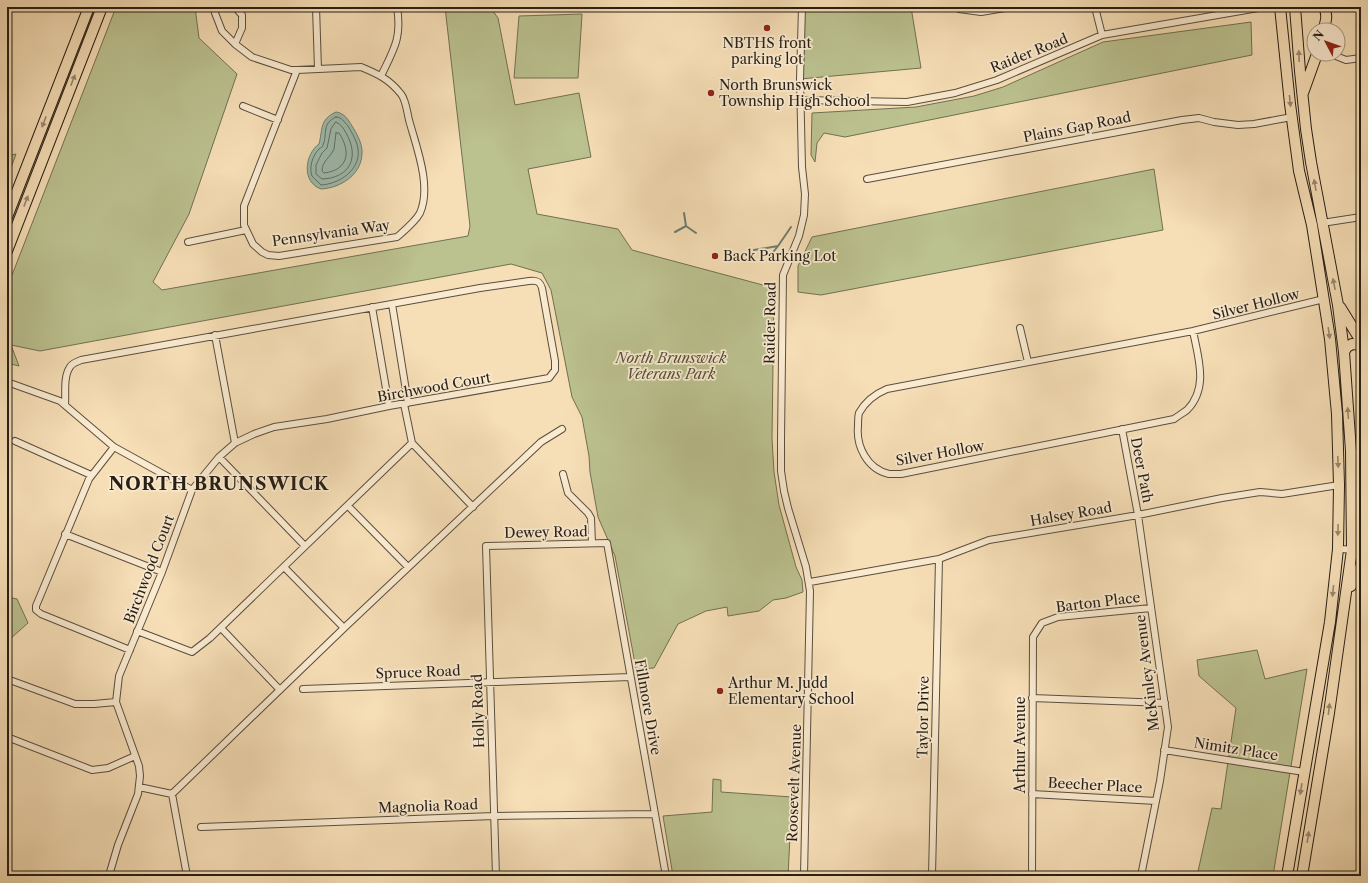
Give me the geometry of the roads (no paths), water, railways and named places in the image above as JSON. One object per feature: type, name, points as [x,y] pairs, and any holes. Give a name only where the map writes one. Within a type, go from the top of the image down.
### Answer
[{"type":"highway","points":[[7,217],[89,7]]},
{"type":"highway","points":[[7,251],[102,7]]},
{"type":"highway","points":[[1280,7],[1299,171],[1317,224],[1338,305],[1344,352],[1357,550],[1346,597],[1302,876]]},
{"type":"highway","points":[[1287,876],[1330,622],[1338,551],[1339,485],[1337,414],[1311,162],[1302,96],[1295,7]]},
{"type":"highway","points":[[1324,7],[1326,11],[1325,22]]},
{"type":"highway","points":[[1302,96],[1314,62]]},
{"type":"highway","points":[[1338,305],[1361,341]]},
{"type":"highway","points":[[1344,352],[1352,344],[1361,345]]},
{"type":"highway","points":[[1346,597],[1361,565]]},
{"type":"street","points":[[214,7],[222,31],[235,44],[252,57],[291,70],[298,70]]},
{"type":"street","points":[[235,7],[242,15],[242,28],[235,44]]},
{"type":"street","points":[[316,7],[318,69]]},
{"type":"street","points":[[381,76],[398,36],[399,29],[396,7]]},
{"type":"street","name":"Raider Road","points":[[792,525],[781,471],[782,288],[783,275],[799,236],[804,215],[805,194],[802,167],[800,100],[802,7]]},
{"type":"street","points":[[957,7],[959,9],[982,12],[1010,7]]},
{"type":"street","points":[[1095,7],[1102,35]]},
{"type":"street","name":"Raider Road","points":[[800,100],[907,102],[956,93],[997,80],[1102,35],[1264,7]]},
{"type":"street","points":[[1346,60],[1361,58]]},
{"type":"street","name":"Pennsylvania Way","points":[[361,68],[389,80],[402,95],[421,164],[424,194],[420,213],[397,237],[279,256],[268,255],[253,244],[246,230],[243,219],[246,200],[298,70],[318,69],[361,68]]},
{"type":"street","points":[[243,106],[278,120]]},
{"type":"street","name":"Plains Gap Road","points":[[867,179],[1182,120],[1199,118],[1214,122],[1238,125],[1254,124],[1292,117]]},
{"type":"street","points":[[1317,224],[1361,217]]},
{"type":"street","points":[[188,242],[246,230]]},
{"type":"street","name":"Birchwood Court","points":[[110,876],[118,845],[138,794],[139,787],[139,766],[116,702],[119,676],[162,572],[192,490],[219,457],[235,443],[254,434],[274,428],[389,406],[539,381],[552,376],[555,370],[555,361],[544,294],[540,283],[536,280],[480,288],[392,304]]},
{"type":"street","name":"Silver Hollow","points":[[1193,331],[1200,368],[1200,384],[1194,400],[1187,410],[1174,419],[901,474],[888,474],[872,466],[862,453],[857,431],[859,414],[876,394],[887,389],[1193,331],[1324,299]]},
{"type":"street","points":[[65,405],[66,376],[69,368],[73,364],[86,359],[392,304],[412,444],[473,507]]},
{"type":"street","points":[[372,307],[389,406]]},
{"type":"street","points":[[1020,328],[1028,362]]},
{"type":"street","points":[[215,335],[235,443]]},
{"type":"street","points":[[7,382],[60,401],[114,447],[192,490]]},
{"type":"street","points":[[172,794],[344,628],[541,442],[562,428]]},
{"type":"street","name":"Deer Path","points":[[1122,429],[1138,515]]},
{"type":"street","points":[[15,441],[91,475]]},
{"type":"street","points":[[137,632],[192,652],[221,628],[412,444]]},
{"type":"street","points":[[114,447],[91,475],[38,600],[36,610],[41,614],[130,650]]},
{"type":"street","points":[[219,457],[305,546]]},
{"type":"street","points":[[563,474],[568,493],[591,518],[592,543]]},
{"type":"street","name":"Halsey Road","points":[[810,582],[939,559],[989,540],[1138,515],[1260,492],[1282,494],[1339,485]]},
{"type":"street","points":[[348,506],[408,567]]},
{"type":"street","name":"McKinley Avenue","points":[[1138,515],[1168,727],[1156,801],[1141,875]]},
{"type":"street","name":"Roosevelt Avenue","points":[[792,525],[810,582],[811,625],[804,876]]},
{"type":"street","points":[[65,534],[162,572]]},
{"type":"street","name":"Dewey Road","points":[[486,546],[607,543]]},
{"type":"street","name":"Fillmore Drive","points":[[607,543],[666,876]]},
{"type":"street","name":"Holly Road","points":[[486,546],[496,876]]},
{"type":"street","points":[[1338,551],[1357,550]]},
{"type":"street","name":"Taylor Drive","points":[[932,876],[939,559]]},
{"type":"street","points":[[284,567],[344,628]]},
{"type":"street","name":"Barton Place","points":[[1047,621],[1058,617],[1151,608]]},
{"type":"street","name":"Arthur Avenue","points":[[1032,876],[1033,637],[1042,623],[1047,621]]},
{"type":"street","points":[[221,628],[280,690]]},
{"type":"street","name":"Spruce Road","points":[[303,689],[630,677]]},
{"type":"street","points":[[7,679],[75,704],[116,702]]},
{"type":"street","points":[[1032,698],[1165,703]]},
{"type":"street","points":[[7,737],[92,770],[108,768],[135,756]]},
{"type":"street","name":"Nimitz Place","points":[[1164,750],[1304,772]]},
{"type":"street","points":[[139,787],[172,794]]},
{"type":"street","points":[[172,794],[188,876]]},
{"type":"street","name":"Beecher Place","points":[[1032,794],[1156,801]]},
{"type":"street","name":"Magnolia Road","points":[[201,827],[494,816],[655,814]]},
{"type":"water","points":[[336,112],[346,117],[355,131],[362,148],[361,159],[355,173],[343,183],[321,189],[310,180],[307,168],[308,161],[314,149],[319,144],[324,122]]},
{"type":"waterway","points":[[684,213],[686,226],[696,233]]},
{"type":"waterway","points":[[675,232],[686,226]]},
{"type":"waterway","points":[[754,250],[778,246],[791,227]]},
{"type":"waterway","points":[[771,260],[774,251],[778,246]]},
{"type":"place","name":"NBTHS front parking lot","points":[[767,28]]},
{"type":"place","name":"North Brunswick Township High School","points":[[711,93]]},
{"type":"place","name":"Back Parking Lot","points":[[715,256]]},
{"type":"place","name":"Arthur M. Judd Elementary School","points":[[720,691]]},
{"type":"district","name":"NORTH BRUNSWICK","points":[[219,484]]},
{"type":"park label","name":"North Brunswick Veterans Park","points":[[671,366]]}]
